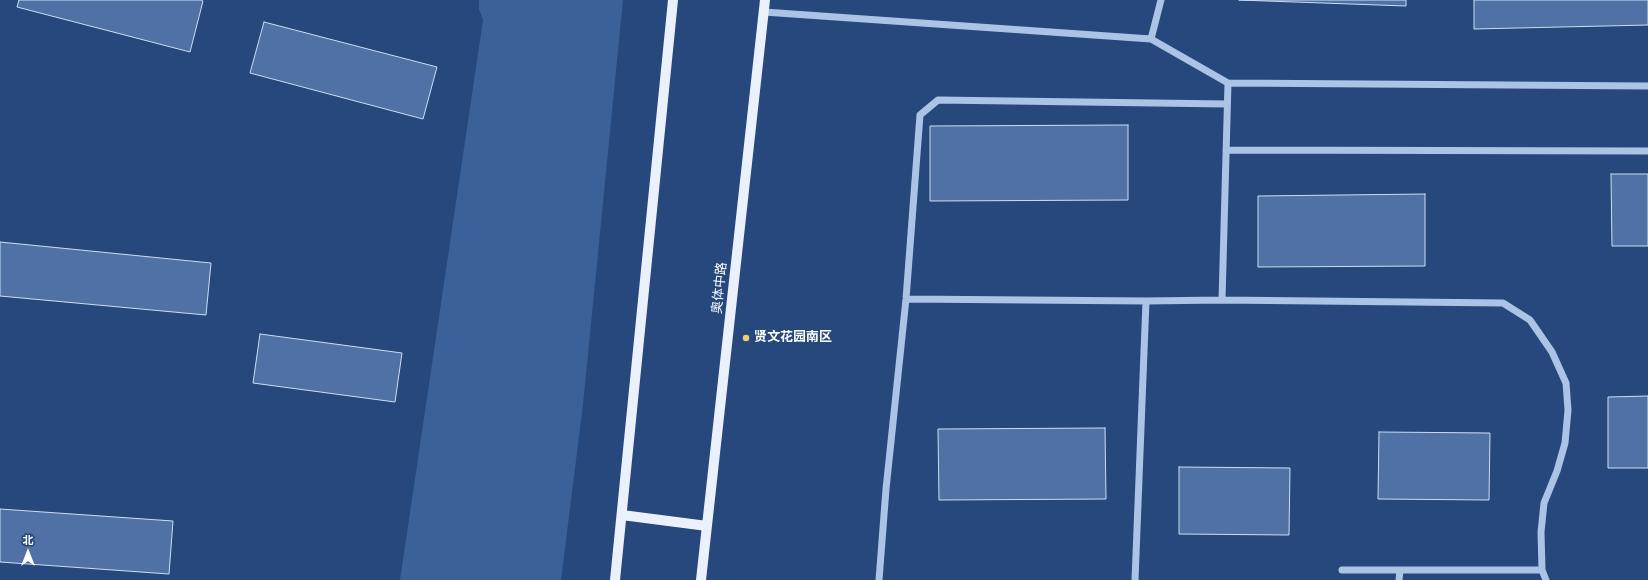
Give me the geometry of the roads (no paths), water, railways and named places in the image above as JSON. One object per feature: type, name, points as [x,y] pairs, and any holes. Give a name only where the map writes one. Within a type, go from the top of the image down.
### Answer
[{"type":"main road","points":[[615,580],[673,0]]},
{"type":"main road","name":"奥体中路","points":[[701,580],[765,0]]},
{"type":"main road","points":[[622,515],[707,526]]},
{"type":"street","points":[[1151,39],[1161,0]]},
{"type":"street","points":[[764,12],[1151,39],[1228,82],[1648,86]]},
{"type":"street","points":[[1222,300],[1228,82]]},
{"type":"street","points":[[879,580],[886,489],[906,299],[920,115],[938,100],[1227,104]]},
{"type":"street","points":[[1226,150],[1648,151]]},
{"type":"street","points":[[906,299],[1502,303],[1530,320],[1552,352],[1566,383],[1568,410],[1565,443],[1557,471],[1544,503],[1541,532],[1542,570],[1546,580]]},
{"type":"street","points":[[1135,580],[1146,301]]},
{"type":"street","points":[[1342,570],[1542,570]]},
{"type":"street","points":[[1399,580],[1400,570]]},
{"type":"place","name":"贤文花园南区","points":[[746,338]]}]
